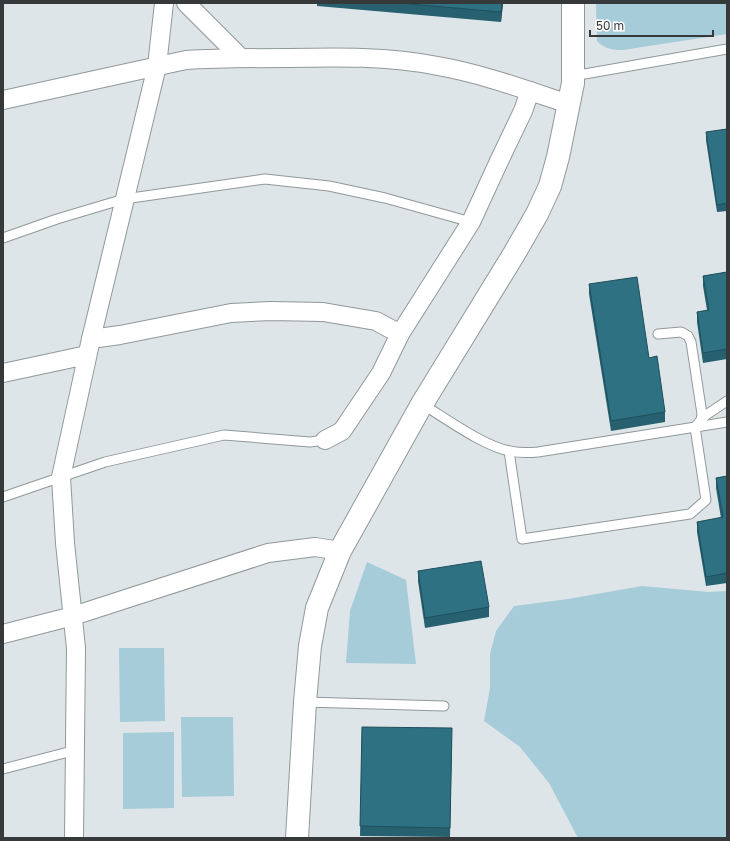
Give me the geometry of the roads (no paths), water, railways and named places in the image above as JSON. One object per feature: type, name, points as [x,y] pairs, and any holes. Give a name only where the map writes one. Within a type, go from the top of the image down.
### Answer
[{"type":"street","points":[[74,838],[76,648],[65,543],[61,477],[89,347],[157,66],[164,3]]},
{"type":"street","points":[[186,3],[241,58]]},
{"type":"street","points":[[297,838],[305,702],[310,646],[317,608],[340,551],[422,404],[514,254],[537,214],[550,186],[558,157],[573,76],[574,3]]},
{"type":"street","points":[[3,100],[186,60],[241,58],[377,58],[444,67],[530,91],[569,104]]},
{"type":"street","points":[[325,440],[342,431],[381,373],[400,334],[472,222],[523,111],[530,91]]},
{"type":"street","points":[[3,373],[89,347],[120,335],[231,313],[271,311],[323,312],[376,321],[400,334]]},
{"type":"street","points":[[3,634],[73,616],[268,553],[315,547],[340,551]]},
{"type":"lane","points":[[573,76],[727,49]]},
{"type":"lane","points":[[3,238],[57,219],[124,199],[265,179],[330,186],[386,198],[472,222]]},
{"type":"lane","points":[[508,451],[522,539],[690,514],[706,500],[698,423],[702,414],[691,342],[688,336],[681,332],[658,334]]},
{"type":"lane","points":[[698,423],[706,415],[727,401]]},
{"type":"lane","points":[[422,404],[488,443],[508,451],[538,452],[698,423],[727,422]]},
{"type":"lane","points":[[3,497],[105,462],[224,435],[310,442],[325,440]]},
{"type":"lane","points":[[305,702],[444,706]]},
{"type":"lane","points":[[3,769],[76,750]]}]
